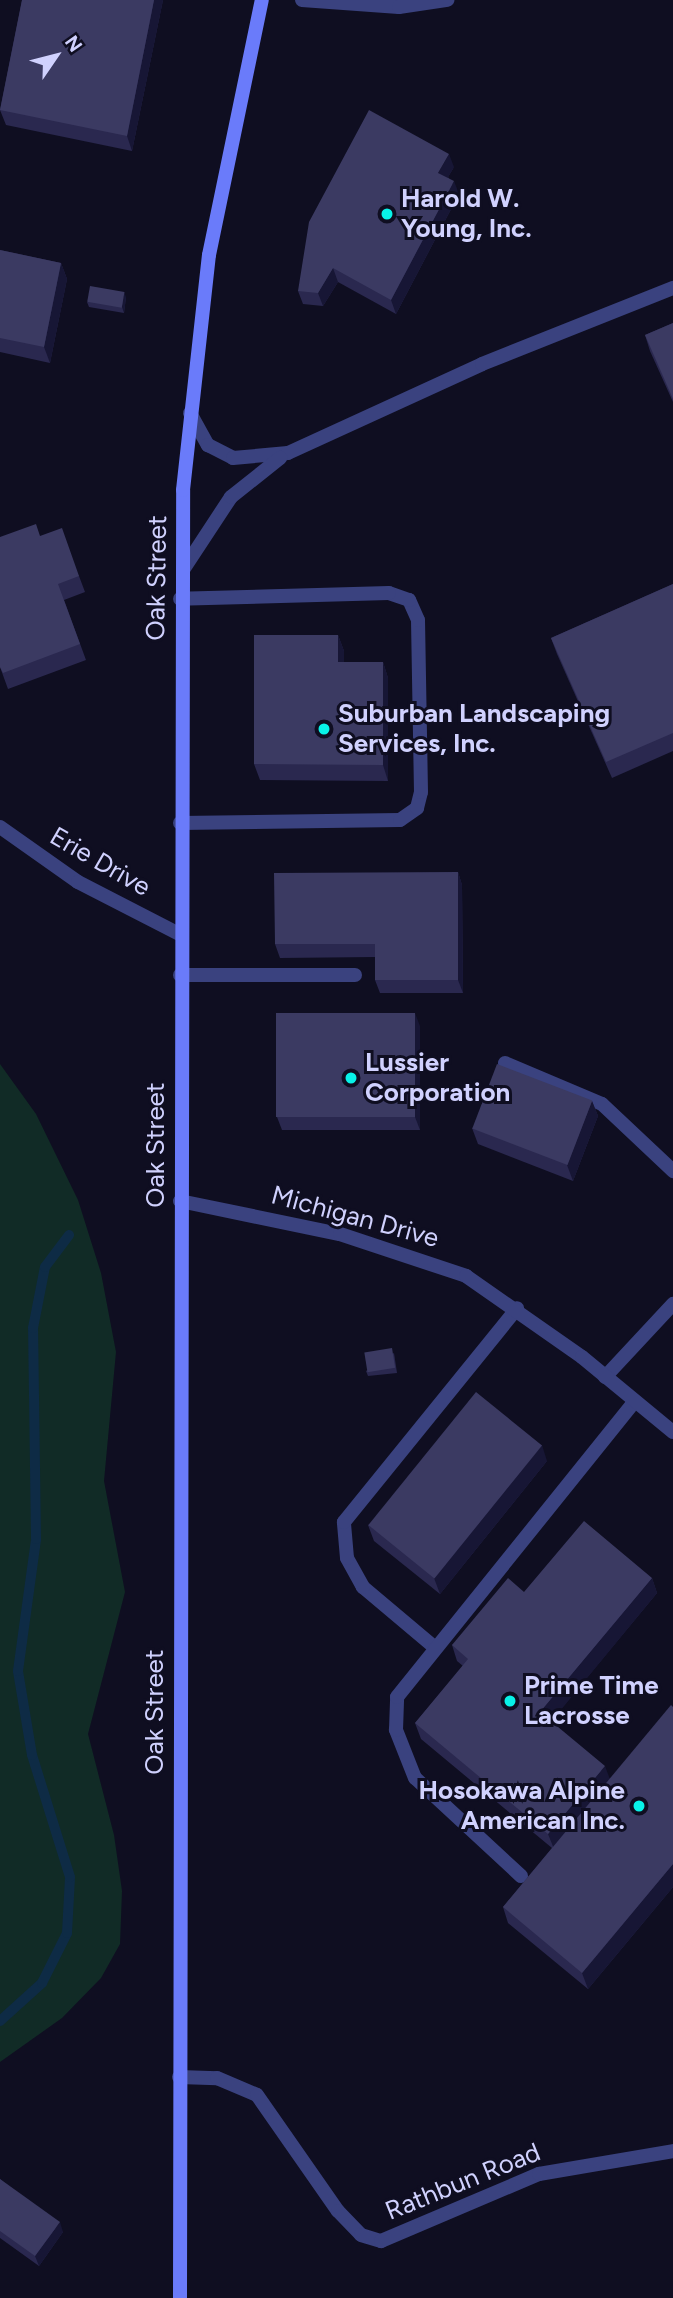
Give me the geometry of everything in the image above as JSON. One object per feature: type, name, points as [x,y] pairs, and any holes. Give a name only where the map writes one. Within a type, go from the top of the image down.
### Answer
[{"type":"main road","name":"Oak Street","points":[[180,2298],[180,578],[188,409],[209,255],[262,0]]},
{"type":"street","points":[[302,0],[399,7],[447,0]]},
{"type":"street","points":[[180,578],[198,539],[231,497],[288,453],[482,364],[673,288]]},
{"type":"street","points":[[188,409],[199,434],[226,455],[247,460],[288,453]]},
{"type":"street","points":[[180,599],[389,593],[409,600],[418,620],[421,792],[417,808],[400,820],[180,823]]},
{"type":"street","name":"Erie Drive","points":[[0,827],[78,882],[179,934]]},
{"type":"street","points":[[180,975],[355,975]]},
{"type":"street","points":[[505,1063],[602,1104],[673,1171]]},
{"type":"street","name":"Michigan Drive","points":[[180,1201],[404,1251],[466,1276],[517,1308],[673,1432]]},
{"type":"street","points":[[606,1377],[673,1304]]},
{"type":"street","points":[[433,1646],[363,1587],[347,1558],[344,1522],[517,1308]]},
{"type":"street","points":[[521,1876],[425,1791],[400,1747],[397,1697],[433,1646],[634,1402]]},
{"type":"street","name":"Rathbun Road","points":[[179,2077],[217,2078],[257,2095],[338,2211],[361,2235],[381,2241],[539,2174],[673,2151]]},
{"type":"green space","points":[[0,1064],[36,1114],[78,1200],[101,1273],[116,1352],[104,1481],[125,1592],[88,1734],[114,1835],[122,1891],[120,1944],[101,1978],[62,2018],[0,2062]]},
{"type":"building","points":[[22,0],[154,0],[127,136],[0,110]]},
{"type":"building","name":"Harold W. Young, Inc.","points":[[369,110],[449,154],[438,173],[454,181],[391,300],[333,268],[318,293],[298,291],[309,222]]},
{"type":"building","points":[[0,250],[61,263],[44,347],[0,338]]},
{"type":"building","points":[[90,286],[124,292],[122,308],[87,302]]},
{"type":"building","points":[[673,323],[673,399],[645,335]]},
{"type":"building","points":[[36,524],[40,536],[62,528],[79,576],[58,584],[80,644],[3,673],[0,667],[0,537]]},
{"type":"building","points":[[673,584],[673,733],[606,762],[551,638]]},
{"type":"building","name":"Suburban Landscaping Services, Inc.","points":[[254,635],[338,635],[338,662],[383,662],[383,765],[254,764]]},
{"type":"building","points":[[458,872],[458,980],[375,980],[375,944],[275,944],[274,873]]},
{"type":"building","name":"Lussier Corporation","points":[[276,1013],[415,1013],[415,1117],[276,1117]]},
{"type":"building","points":[[497,1064],[592,1101],[567,1165],[472,1128]]},
{"type":"building","points":[[392,1348],[395,1368],[367,1372],[364,1352]]},
{"type":"building","points":[[476,1392],[542,1445],[434,1578],[368,1525]]},
{"type":"building","name":"Prime Time Lacrosse","points":[[584,1521],[652,1578],[540,1712],[605,1766],[548,1834],[415,1723],[468,1659],[452,1645],[508,1578],[524,1592]]},
{"type":"building","name":"Hosokawa Alpine American Inc.","points":[[671,1705],[673,1864],[582,1973],[503,1907]]},
{"type":"building","points":[[0,2179],[60,2222],[35,2256],[0,2231]]},
{"type":"waterway","points":[[0,2021],[42,1983],[67,1933],[70,1877],[32,1755],[18,1671],[36,1539],[33,1328],[45,1267],[69,1235]]},
{"type":"place","name":"Harold W. Young, Inc.","points":[[387,214]]},
{"type":"place","name":"Suburban Landscaping Services, Inc.","points":[[324,729]]},
{"type":"place","name":"Lussier Corporation","points":[[351,1078]]},
{"type":"place","name":"Prime Time Lacrosse","points":[[510,1701]]},
{"type":"place","name":"Hosokawa Alpine American Inc.","points":[[639,1806]]}]
